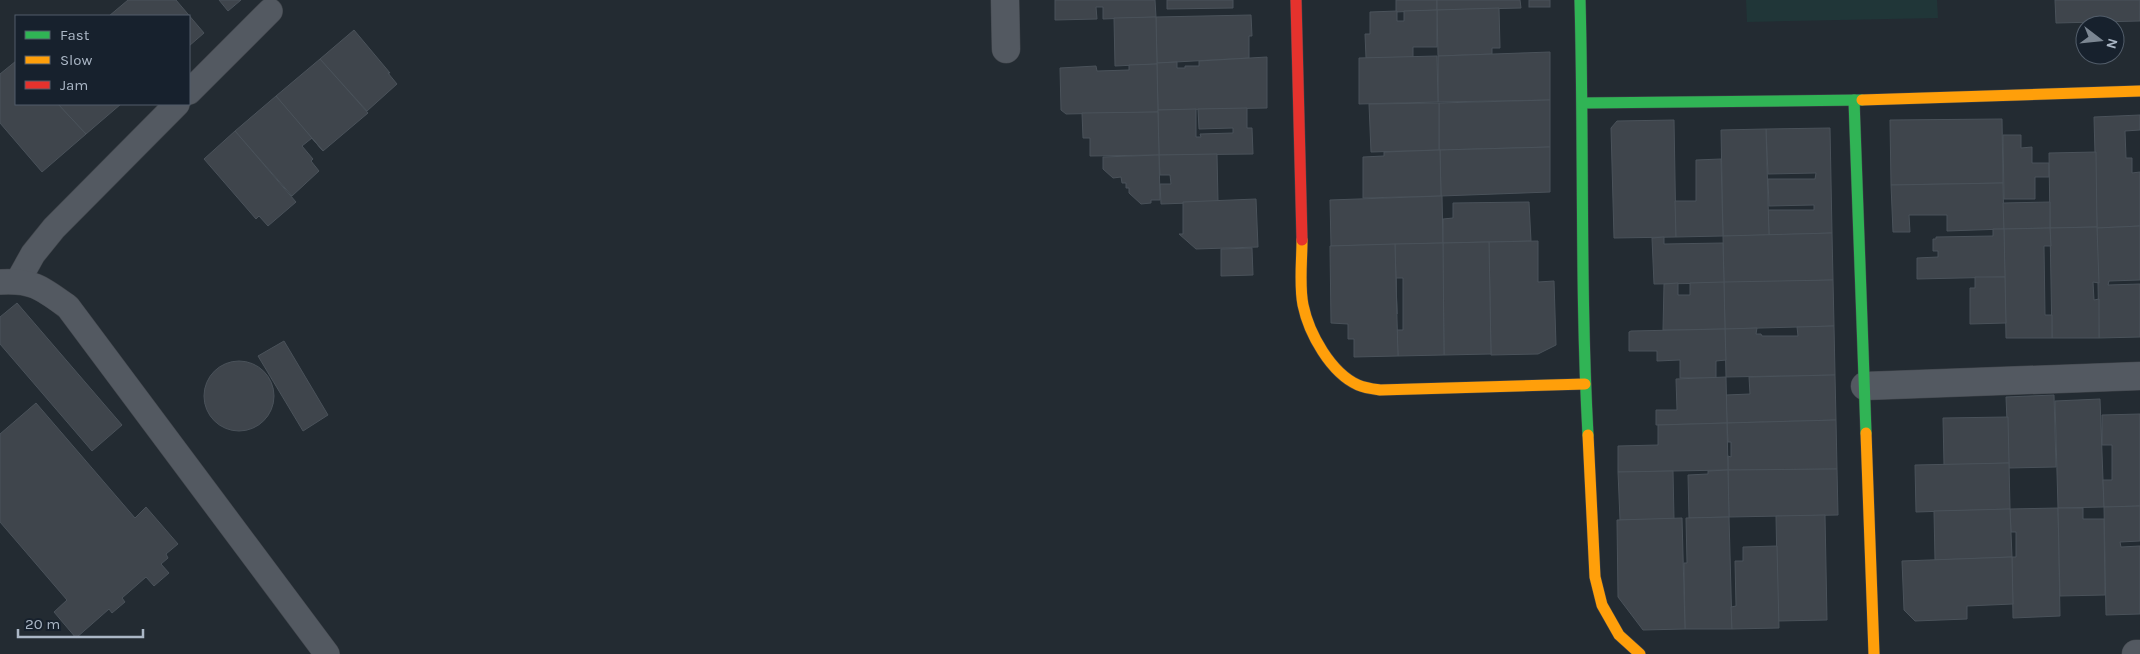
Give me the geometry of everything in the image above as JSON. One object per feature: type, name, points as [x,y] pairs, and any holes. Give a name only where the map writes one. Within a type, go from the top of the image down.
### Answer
[{"type":"street","points":[[1005,0],[1006,49]]},
{"type":"street","points":[[1296,0],[1303,304],[1311,328],[1339,373],[1357,385],[1380,390],[1585,384]]},
{"type":"street","points":[[1580,0],[1583,103],[1585,384],[1595,577],[1602,606],[1619,635],[1640,654]]},
{"type":"street","points":[[1583,103],[1854,100],[2140,91]]},
{"type":"street","points":[[1854,100],[1874,654]]},
{"type":"street","points":[[1865,386],[2140,376]]},
{"type":"lane","points":[[190,91],[270,11]]},
{"type":"lane","points":[[9,282],[54,228],[176,105]]},
{"type":"lane","points":[[9,282],[41,287],[68,307],[326,654]]},
{"type":"green space","points":[[1746,0],[1937,0],[1938,18],[1747,22]]},
{"type":"building","points":[[128,0],[176,0],[189,15],[110,15]]},
{"type":"building","points":[[219,0],[241,0],[228,11]]},
{"type":"building","points":[[1055,0],[1155,0],[1156,17],[1103,19],[1103,7],[1096,7],[1097,19],[1055,20]]},
{"type":"building","points":[[1167,0],[1233,0],[1233,8],[1167,9]]},
{"type":"building","points":[[1396,0],[1437,0],[1437,10],[1396,12]]},
{"type":"building","points":[[1437,0],[1520,0],[1521,8],[1437,10]]},
{"type":"building","points":[[1529,0],[1550,0],[1550,7],[1529,7]]},
{"type":"building","points":[[2055,0],[2140,0],[2140,21],[2125,21],[2125,15],[2075,15],[2075,23],[2056,23]]},
{"type":"building","points":[[1499,8],[1500,48],[1492,48],[1492,54],[1438,56],[1437,10]]},
{"type":"building","points":[[1437,10],[1437,47],[1413,47],[1413,57],[1366,58],[1365,34],[1370,34],[1370,12],[1397,11],[1397,21],[1404,21],[1404,11]]},
{"type":"building","points":[[1251,15],[1252,36],[1249,36],[1249,58],[1157,63],[1156,17]]},
{"type":"building","points":[[190,16],[204,33],[190,45]]},
{"type":"building","points":[[1156,17],[1157,64],[1115,66],[1114,18]]},
{"type":"building","points":[[354,30],[397,84],[367,111],[320,59]]},
{"type":"building","points":[[1550,52],[1550,100],[1438,102],[1438,56]]},
{"type":"building","points":[[1437,56],[1438,102],[1359,104],[1359,58]]},
{"type":"building","points":[[1267,57],[1267,108],[1158,110],[1157,63],[1177,62],[1177,68],[1185,68],[1185,66],[1199,66],[1199,61]]},
{"type":"building","points":[[320,59],[368,113],[323,151],[276,96]]},
{"type":"building","points":[[15,62],[15,105],[59,105],[86,134],[42,172],[0,123],[0,74]]},
{"type":"building","points":[[1157,64],[1158,112],[1066,114],[1061,110],[1060,68],[1096,66],[1097,71],[1129,70],[1129,65]]},
{"type":"building","points":[[276,96],[312,138],[302,146],[313,159],[311,161],[319,171],[292,196],[235,131]]},
{"type":"building","points":[[1550,100],[1550,147],[1439,150],[1439,103]]},
{"type":"building","points":[[1439,103],[1439,150],[1371,152],[1369,104]]},
{"type":"building","points":[[59,105],[120,105],[86,134]]},
{"type":"building","points":[[1247,108],[1247,128],[1252,128],[1253,154],[1159,155],[1158,110],[1196,109],[1196,137],[1201,137],[1200,134],[1233,133],[1233,128],[1199,129],[1198,109]]},
{"type":"building","points":[[1158,112],[1159,155],[1090,156],[1090,138],[1083,138],[1082,113]]},
{"type":"building","points":[[2140,115],[2140,130],[2125,131],[2126,158],[2132,158],[2132,173],[2140,172],[2140,226],[2097,228],[2094,117]]},
{"type":"building","points":[[2002,119],[2003,183],[1891,185],[1890,120]]},
{"type":"building","points":[[1674,120],[1676,237],[1614,238],[1611,128],[1617,121]]},
{"type":"building","points":[[1830,128],[1832,233],[1769,235],[1768,210],[1814,210],[1814,205],[1769,206],[1768,179],[1815,179],[1816,173],[1768,174],[1766,129]]},
{"type":"building","points":[[1766,129],[1769,235],[1723,236],[1721,130]]},
{"type":"building","points":[[235,131],[296,202],[268,226],[259,216],[256,219],[204,159]]},
{"type":"building","points":[[2003,135],[2021,135],[2021,148],[2032,147],[2032,163],[2049,163],[2049,177],[2035,177],[2035,199],[2004,199]]},
{"type":"building","points":[[1550,147],[1550,192],[1441,196],[1440,150]]},
{"type":"building","points":[[1440,150],[1441,196],[1363,198],[1363,157],[1384,156],[1384,152]]},
{"type":"building","points":[[2096,152],[2097,227],[2050,228],[2049,153]]},
{"type":"building","points":[[1217,154],[1218,202],[1161,204],[1160,184],[1171,184],[1170,175],[1160,175],[1159,155]]},
{"type":"building","points":[[1159,155],[1160,200],[1151,200],[1151,203],[1141,204],[1129,193],[1129,188],[1126,188],[1126,183],[1122,183],[1121,177],[1113,178],[1103,169],[1103,157]]},
{"type":"building","points":[[1721,159],[1723,236],[1676,237],[1675,201],[1696,201],[1696,160]]},
{"type":"building","points":[[2003,183],[2004,229],[1947,231],[1947,215],[1909,215],[1910,232],[1893,232],[1891,185]]},
{"type":"building","points":[[1442,196],[1443,243],[1331,246],[1330,200]]},
{"type":"building","points":[[1256,199],[1258,247],[1196,249],[1179,234],[1183,234],[1183,202]]},
{"type":"building","points":[[1529,202],[1531,241],[1443,243],[1443,219],[1453,218],[1453,203]]},
{"type":"building","points":[[2050,202],[2050,228],[2004,229],[2003,203]]},
{"type":"building","points":[[2140,226],[2140,280],[2109,281],[2108,285],[2140,284],[2140,337],[2099,338],[2097,228]]},
{"type":"building","points":[[2097,227],[2099,283],[2093,282],[2094,300],[2099,299],[2099,338],[2052,338],[2050,228]]},
{"type":"building","points":[[2050,228],[2051,246],[2044,246],[2045,315],[2052,315],[2052,338],[2006,338],[2004,229]]},
{"type":"building","points":[[1993,229],[2004,229],[2005,277],[1917,279],[1917,258],[1938,257],[1938,251],[1933,251],[1933,239],[1936,239],[1936,237],[1993,236]]},
{"type":"building","points":[[1832,233],[1833,280],[1724,283],[1723,236]]},
{"type":"building","points":[[1664,237],[1664,244],[1723,243],[1724,283],[1654,284],[1652,238]]},
{"type":"building","points":[[1538,241],[1538,282],[1554,281],[1556,345],[1538,354],[1491,355],[1489,242]]},
{"type":"building","points":[[1489,242],[1491,354],[1444,355],[1443,243]]},
{"type":"building","points":[[1443,243],[1444,355],[1398,356],[1397,330],[1403,330],[1403,278],[1396,278],[1397,314],[1395,244]]},
{"type":"building","points":[[1395,244],[1398,356],[1354,357],[1354,339],[1348,339],[1348,324],[1331,323],[1330,246]]},
{"type":"building","points":[[1252,248],[1253,275],[1221,276],[1221,249]]},
{"type":"building","points":[[1975,277],[2005,277],[2006,323],[1970,324],[1970,288],[1975,288]]},
{"type":"building","points":[[1833,280],[1834,326],[1725,329],[1724,282]]},
{"type":"building","points":[[1724,282],[1725,329],[1663,330],[1664,284],[1678,283],[1678,295],[1690,295],[1690,283]]},
{"type":"building","points":[[17,303],[122,425],[92,451],[0,344],[0,317]]},
{"type":"building","points":[[1834,326],[1835,375],[1726,377],[1725,329],[1757,328],[1756,334],[1761,334],[1762,336],[1798,336],[1797,327]]},
{"type":"building","points":[[1725,329],[1726,360],[1716,361],[1716,378],[1680,378],[1680,360],[1657,361],[1657,351],[1629,351],[1629,332],[1631,331]]},
{"type":"building","points":[[284,341],[328,415],[303,431],[258,356]]},
{"type":"building","points":[[239,361],[252,364],[264,371],[271,383],[274,396],[271,409],[264,421],[252,428],[239,431],[226,428],[214,421],[207,409],[204,396],[207,383],[214,371],[226,364]]},
{"type":"building","points":[[1835,375],[1836,420],[1727,423],[1726,395],[1750,394],[1749,377]]},
{"type":"building","points":[[1726,377],[1727,423],[1656,425],[1656,410],[1677,410],[1676,379]]},
{"type":"building","points":[[2054,395],[2056,467],[2009,468],[2006,397]]},
{"type":"building","points":[[2100,399],[2104,507],[2058,508],[2055,401]]},
{"type":"building","points":[[36,403],[135,518],[146,507],[178,544],[166,554],[168,558],[161,564],[169,573],[154,586],[146,577],[122,598],[125,602],[112,613],[109,609],[76,638],[54,612],[67,600],[0,522],[0,434]]},
{"type":"building","points":[[2140,414],[2140,506],[2104,507],[2103,480],[2112,480],[2112,445],[2102,445],[2102,415]]},
{"type":"building","points":[[2008,417],[2009,463],[1944,465],[1943,418]]},
{"type":"building","points":[[1836,420],[1837,469],[1728,470],[1728,456],[1731,457],[1731,442],[1728,442],[1727,423]]},
{"type":"building","points":[[1727,423],[1728,470],[1618,472],[1618,446],[1658,445],[1658,425]]},
{"type":"building","points":[[2009,463],[2010,509],[1916,512],[1915,465]]},
{"type":"building","points":[[1837,469],[1838,515],[1729,517],[1728,470]]},
{"type":"building","points":[[1728,470],[1729,517],[1689,518],[1688,475]]},
{"type":"building","points":[[1673,471],[1674,519],[1620,520],[1618,472]]},
{"type":"building","points":[[2140,506],[2140,541],[2120,542],[2121,547],[2140,546],[2140,614],[2106,615],[2104,507]]},
{"type":"building","points":[[2058,508],[2060,616],[2013,618],[2012,557],[2016,557],[2016,532],[2011,532],[2010,509]]},
{"type":"building","points":[[2058,508],[2083,508],[2083,519],[2104,519],[2105,595],[2060,596]]},
{"type":"building","points":[[2010,509],[2012,557],[1935,560],[1934,511]]},
{"type":"building","points":[[1825,515],[1827,620],[1778,621],[1776,516]]},
{"type":"building","points":[[1729,517],[1732,629],[1685,629],[1684,563],[1687,563],[1686,518]]},
{"type":"building","points":[[1682,518],[1685,629],[1643,630],[1618,597],[1617,520]]},
{"type":"building","points":[[1777,546],[1779,628],[1732,629],[1731,607],[1736,606],[1735,561],[1743,561],[1743,547]]},
{"type":"building","points":[[2012,557],[2013,604],[1967,606],[1967,619],[1915,621],[1904,610],[1902,561]]},
{"type":"traffic: fast","points":[[1580,0],[1584,326],[1588,435]]},
{"type":"traffic: fast","points":[[1854,100],[1866,433]]},
{"type":"traffic: fast","points":[[1583,103],[1862,100]]},
{"type":"traffic: slow","points":[[1862,100],[2140,91]]},
{"type":"traffic: slow","points":[[1302,240],[1302,297],[1310,328],[1330,362],[1339,372],[1358,385],[1380,390],[1585,384]]},
{"type":"traffic: slow","points":[[1866,433],[1874,654]]},
{"type":"traffic: slow","points":[[1588,435],[1595,577],[1602,605],[1619,635],[1640,654]]},
{"type":"traffic: jam","points":[[1296,0],[1302,240]]}]
